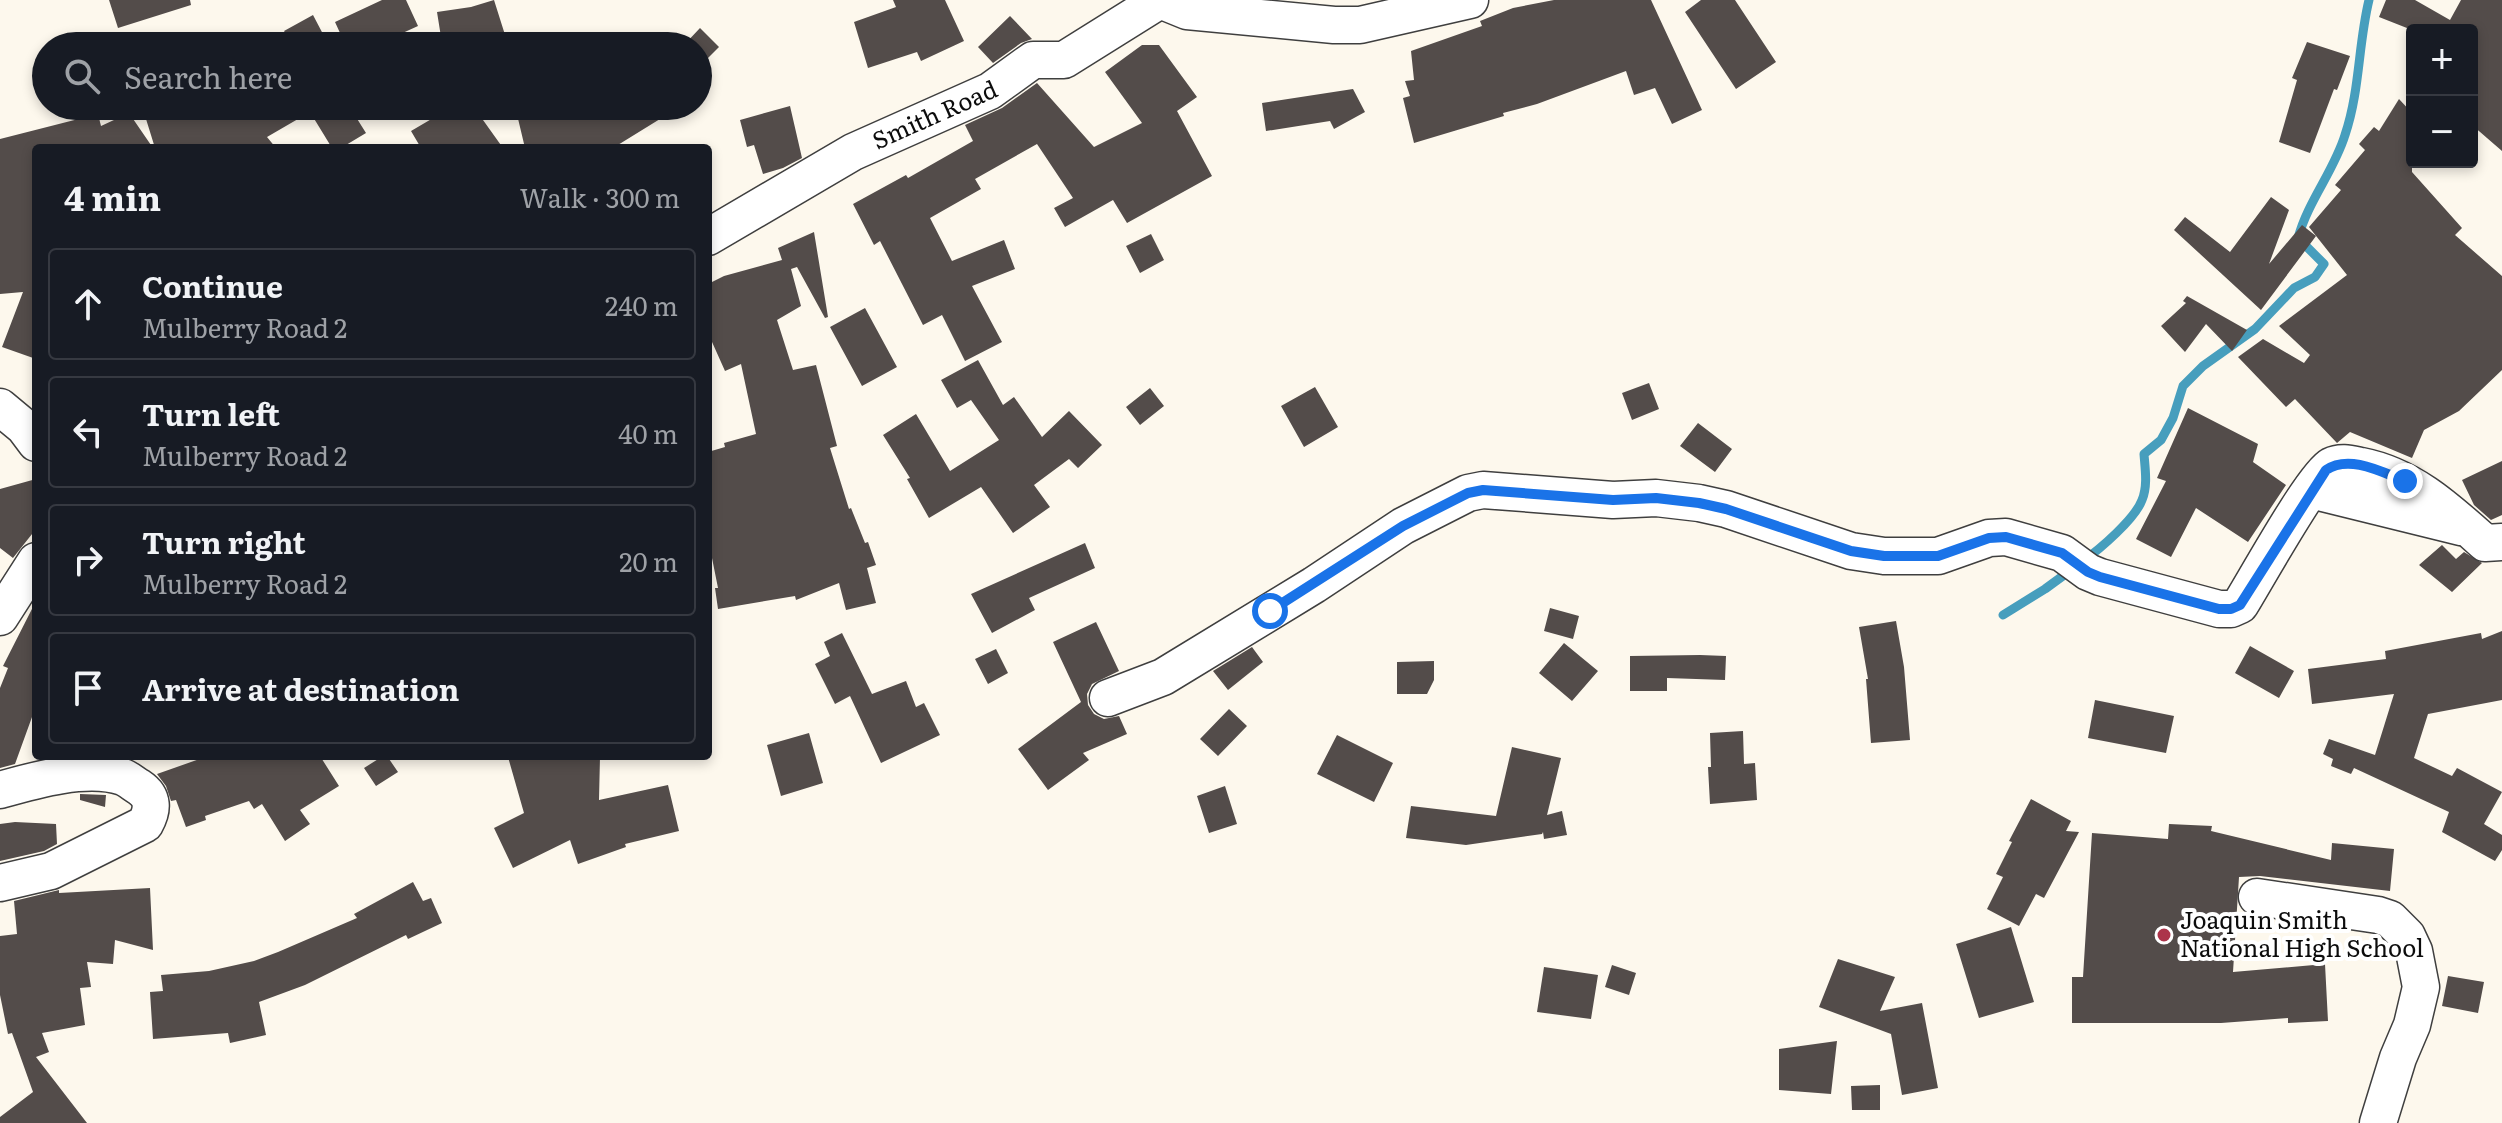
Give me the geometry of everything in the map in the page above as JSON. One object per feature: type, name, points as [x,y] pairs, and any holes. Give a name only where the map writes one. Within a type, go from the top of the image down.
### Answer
[{"type":"street","points":[[1160,0],[1187,11],[1360,25],[1470,0]]},
{"type":"street","name":"Smith Road","points":[[712,235],[853,152],[990,91],[1033,60],[1064,60],[1160,0]]},
{"type":"street","points":[[0,407],[32,438]]},
{"type":"street","points":[[1108,698],[1163,677],[1314,585],[1403,526],[1468,493],[1483,490],[1613,500],[1656,498],[1699,503],[1726,509],[1851,551],[1884,556],[1938,556],[1989,538],[2006,537],[2075,563],[2219,609],[2240,605],[2311,490],[2334,464],[2374,469],[2405,481],[2427,493],[2485,543],[2502,542]]},
{"type":"street","points":[[0,617],[32,567]]},
{"type":"street","points":[[0,790],[71,774],[123,777],[146,791],[151,801],[151,813],[145,824],[64,866],[0,883]]},
{"type":"street","points":[[2257,897],[2378,915],[2390,919],[2407,936],[2414,951],[2421,987],[2412,1025],[2398,1058],[2378,1123]]},
{"type":"building","points":[[109,0],[190,0],[191,5],[118,28]]},
{"type":"building","points":[[382,0],[406,0],[418,26],[405,32],[340,32],[335,22]]},
{"type":"building","points":[[494,0],[504,32],[440,32],[437,12]]},
{"type":"building","points":[[893,0],[945,0],[964,41],[921,61],[917,52],[868,68],[854,22],[896,7]]},
{"type":"building","points":[[1554,0],[1651,0],[1702,110],[1672,124],[1655,88],[1634,95],[1626,71],[1537,104],[1503,113],[1504,116],[1414,143],[1403,98],[1410,96],[1405,81],[1414,80],[1411,51],[1482,26],[1480,21],[1513,8]]},
{"type":"building","points":[[1701,0],[1735,0],[1776,62],[1736,89],[1685,12]]},
{"type":"building","points":[[2386,0],[2415,0],[2450,20],[2461,0],[2502,0],[2502,151],[2478,130],[2478,24],[2406,24],[2406,28],[2379,17]]},
{"type":"building","points":[[313,15],[322,32],[285,32]]},
{"type":"building","points":[[1010,16],[1032,39],[993,63],[978,47]]},
{"type":"building","points":[[712,40],[719,47],[712,54]]},
{"type":"building","points":[[2307,42],[2350,56],[2310,153],[2279,142],[2297,80],[2292,78]]},
{"type":"building","points":[[1142,45],[1159,45],[1197,97],[1177,111],[1212,176],[1127,223],[1113,200],[1065,227],[1054,208],[1073,198],[1037,144],[975,179],[981,189],[930,218],[952,261],[1004,240],[1015,269],[972,286],[1002,342],[965,361],[942,315],[923,325],[880,241],[874,245],[853,204],[906,175],[908,178],[973,141],[965,125],[1002,108],[1037,83],[1094,147],[1142,123],[1105,72]]},
{"type":"building","points":[[1353,89],[1365,112],[1334,129],[1330,121],[1266,131],[1262,103]]},
{"type":"building","points":[[2399,99],[2406,107],[2406,168],[2412,168],[2412,172],[2462,228],[2455,235],[2502,276],[2502,370],[2459,411],[2424,430],[2412,458],[2350,432],[2337,443],[2295,399],[2286,407],[2238,357],[2263,339],[2304,363],[2310,355],[2279,326],[2347,275],[2309,227],[2341,190],[2335,185],[2365,150],[2359,144],[2374,127],[2379,131]]},
{"type":"building","points":[[790,106],[802,158],[763,174],[754,145],[747,147],[740,120]]},
{"type":"building","points":[[74,120],[100,120],[101,126],[114,120],[134,120],[150,144],[32,144],[32,358],[2,347],[23,292],[0,294],[0,139]]},
{"type":"building","points":[[146,120],[296,120],[267,137],[273,144],[154,144]]},
{"type":"building","points":[[315,120],[358,120],[366,133],[348,144],[330,144]]},
{"type":"building","points":[[430,120],[483,120],[500,144],[419,144],[411,131]]},
{"type":"building","points":[[518,120],[658,120],[619,144],[524,144]]},
{"type":"building","points":[[2271,197],[2289,210],[2269,264],[2302,225],[2316,236],[2261,310],[2174,230],[2185,217],[2230,252]]},
{"type":"building","points":[[814,232],[828,317],[825,318],[797,267],[791,269],[801,306],[777,320],[793,370],[816,365],[837,446],[830,448],[849,509],[865,543],[868,542],[876,565],[867,568],[876,603],[846,610],[839,583],[796,600],[795,596],[718,609],[715,588],[718,588],[712,558],[712,451],[725,447],[724,443],[756,434],[741,364],[725,371],[712,342],[712,282],[782,260],[778,248]]},
{"type":"building","points":[[1151,234],[1164,260],[1140,273],[1126,246]]},
{"type":"building","points":[[2187,296],[2247,330],[2232,351],[2206,324],[2185,352],[2161,326],[2186,303],[2183,301]]},
{"type":"building","points":[[865,308],[897,367],[862,386],[830,327]]},
{"type":"building","points":[[978,360],[1003,405],[1014,397],[1042,437],[1069,411],[1102,445],[1078,468],[1069,459],[1034,485],[1050,507],[1013,533],[981,487],[929,518],[907,479],[910,478],[883,435],[916,414],[950,471],[999,440],[971,400],[957,408],[941,380]]},
{"type":"building","points":[[1649,383],[1659,409],[1632,420],[1622,393]]},
{"type":"building","points":[[1315,387],[1338,427],[1304,447],[1281,406]]},
{"type":"building","points":[[1150,388],[1164,406],[1140,425],[1126,407]]},
{"type":"building","points":[[2188,408],[2258,444],[2253,462],[2286,485],[2248,542],[2196,508],[2171,557],[2136,539],[2166,481],[2157,478]]},
{"type":"building","points":[[1698,423],[1732,449],[1715,472],[1680,446]]},
{"type":"building","points":[[2502,461],[2502,515],[2491,520],[2474,505],[2462,480]]},
{"type":"building","points":[[32,480],[32,534],[13,558],[0,548],[0,489]]},
{"type":"building","points":[[1085,543],[1095,568],[1029,598],[1035,610],[992,633],[971,594]]},
{"type":"building","points":[[2442,545],[2456,559],[2464,552],[2482,563],[2452,592],[2419,565]]},
{"type":"building","points":[[1550,608],[1579,616],[1573,639],[1544,631]]},
{"type":"building","points":[[32,609],[32,717],[15,764],[0,768],[0,688],[8,668],[3,666]]},
{"type":"building","points":[[1896,621],[1904,667],[1910,740],[1871,743],[1868,679],[1859,627]]},
{"type":"building","points":[[1096,622],[1119,671],[1092,684],[1087,694],[1088,705],[1094,714],[1104,719],[1119,716],[1127,734],[1083,753],[1089,760],[1048,790],[1018,749],[1081,702],[1053,642]]},
{"type":"building","points":[[2502,631],[2502,700],[2428,714],[2414,758],[2452,776],[2457,768],[2502,792],[2484,824],[2502,835],[2502,850],[2495,861],[2442,832],[2449,812],[2354,768],[2351,774],[2331,766],[2333,759],[2323,754],[2329,739],[2375,755],[2394,694],[2312,704],[2308,669],[2386,659],[2385,651],[2481,633],[2482,639]]},
{"type":"building","points":[[842,633],[872,694],[906,681],[916,707],[924,703],[940,735],[881,763],[850,696],[835,704],[815,664],[830,656],[824,642]]},
{"type":"building","points":[[1564,643],[1598,671],[1572,701],[1539,673]]},
{"type":"building","points":[[2250,646],[2294,671],[2279,698],[2235,673]]},
{"type":"building","points":[[1252,647],[1263,662],[1228,690],[1213,671]]},
{"type":"building","points":[[996,649],[1008,673],[988,684],[975,659]]},
{"type":"building","points":[[1630,656],[1726,656],[1725,680],[1667,678],[1667,691],[1630,691]]},
{"type":"building","points":[[1434,661],[1434,680],[1427,694],[1397,694],[1397,662]]},
{"type":"building","points":[[2095,700],[2174,716],[2166,753],[2088,738]]},
{"type":"building","points":[[1229,709],[1247,726],[1218,756],[1200,739]]},
{"type":"building","points":[[1743,731],[1744,764],[1755,763],[1757,800],[1710,804],[1710,733]]},
{"type":"building","points":[[809,733],[823,783],[781,796],[767,745]]},
{"type":"building","points":[[1337,735],[1393,763],[1374,802],[1317,774]]},
{"type":"building","points":[[1512,747],[1561,758],[1547,815],[1562,811],[1567,835],[1544,839],[1543,832],[1466,845],[1406,838],[1411,806],[1496,816]]},
{"type":"building","points":[[197,760],[323,760],[339,786],[300,810],[310,824],[285,841],[262,804],[254,809],[249,801],[205,816],[206,820],[186,827],[176,800],[171,801],[166,786],[157,774]]},
{"type":"building","points":[[377,760],[390,760],[398,772],[376,786],[364,768]]},
{"type":"building","points":[[509,760],[600,760],[599,800],[668,785],[679,831],[625,844],[626,847],[578,864],[570,840],[513,868],[494,828],[524,813]]},
{"type":"building","points":[[1225,786],[1237,824],[1209,833],[1197,796]]},
{"type":"building","points":[[80,794],[106,795],[105,807],[80,800]]},
{"type":"building","points":[[2031,799],[2071,821],[2066,831],[2079,832],[2044,898],[2036,894],[2019,926],[1987,909],[2003,877],[1996,874],[2012,842],[2009,841]]},
{"type":"building","points":[[0,824],[56,824],[57,844],[44,851],[0,861]]},
{"type":"building","points":[[2169,824],[2212,826],[2211,831],[2331,860],[2332,843],[2394,849],[2390,891],[2260,876],[2239,877],[2233,972],[2325,964],[2328,1021],[2288,1023],[2288,1018],[2221,1023],[2072,1023],[2072,977],[2083,977],[2092,833],[2168,839]]},
{"type":"building","points":[[413,882],[423,901],[431,898],[442,923],[408,939],[406,935],[305,985],[259,1002],[266,1035],[230,1043],[228,1033],[153,1039],[150,992],[163,991],[161,975],[209,971],[254,961],[357,918],[354,914]]},
{"type":"building","points":[[150,888],[153,950],[115,940],[113,964],[87,962],[91,987],[80,988],[85,1025],[42,1033],[49,1052],[36,1057],[87,1123],[0,1123],[0,1117],[33,1092],[12,1033],[8,1034],[0,995],[0,936],[17,934],[14,901],[59,890],[59,893]]},
{"type":"building","points":[[2011,927],[2034,1002],[1979,1018],[1956,944]]},
{"type":"building","points":[[1838,959],[1895,977],[1880,1011],[1922,1003],[1938,1088],[1902,1095],[1891,1034],[1819,1007]]},
{"type":"building","points":[[1612,965],[1636,973],[1629,995],[1605,987]]},
{"type":"building","points":[[1544,967],[1598,975],[1591,1019],[1537,1012]]},
{"type":"building","points":[[2448,976],[2484,982],[2478,1013],[2442,1006]]},
{"type":"building","points":[[1837,1041],[1831,1094],[1779,1090],[1779,1049]]},
{"type":"building","points":[[1880,1085],[1880,1110],[1852,1110],[1851,1086]]},
{"type":"waterway","points":[[2083,561],[2116,533],[2138,508],[2145,489],[2144,454],[2161,440],[2173,418],[2183,386],[2203,366],[2255,329],[2294,288],[2315,277],[2324,264],[2298,238],[2345,135],[2354,102],[2369,0]]},
{"type":"waterway","points":[[2003,615],[2071,570]]},
{"type":"place","name":"Joaquin Smith National High School","points":[[2164,935]]},
{"type":"route","points":[[1270,611],[1403,526],[1468,493],[1483,490],[1613,500],[1656,498],[1699,503],[1726,509],[1851,551],[1884,556],[1938,556],[1989,538],[2006,537],[2062,553],[2100,577],[2219,609],[2231,609],[2240,605],[2311,490],[2334,464],[2374,469],[2405,481]]}]
